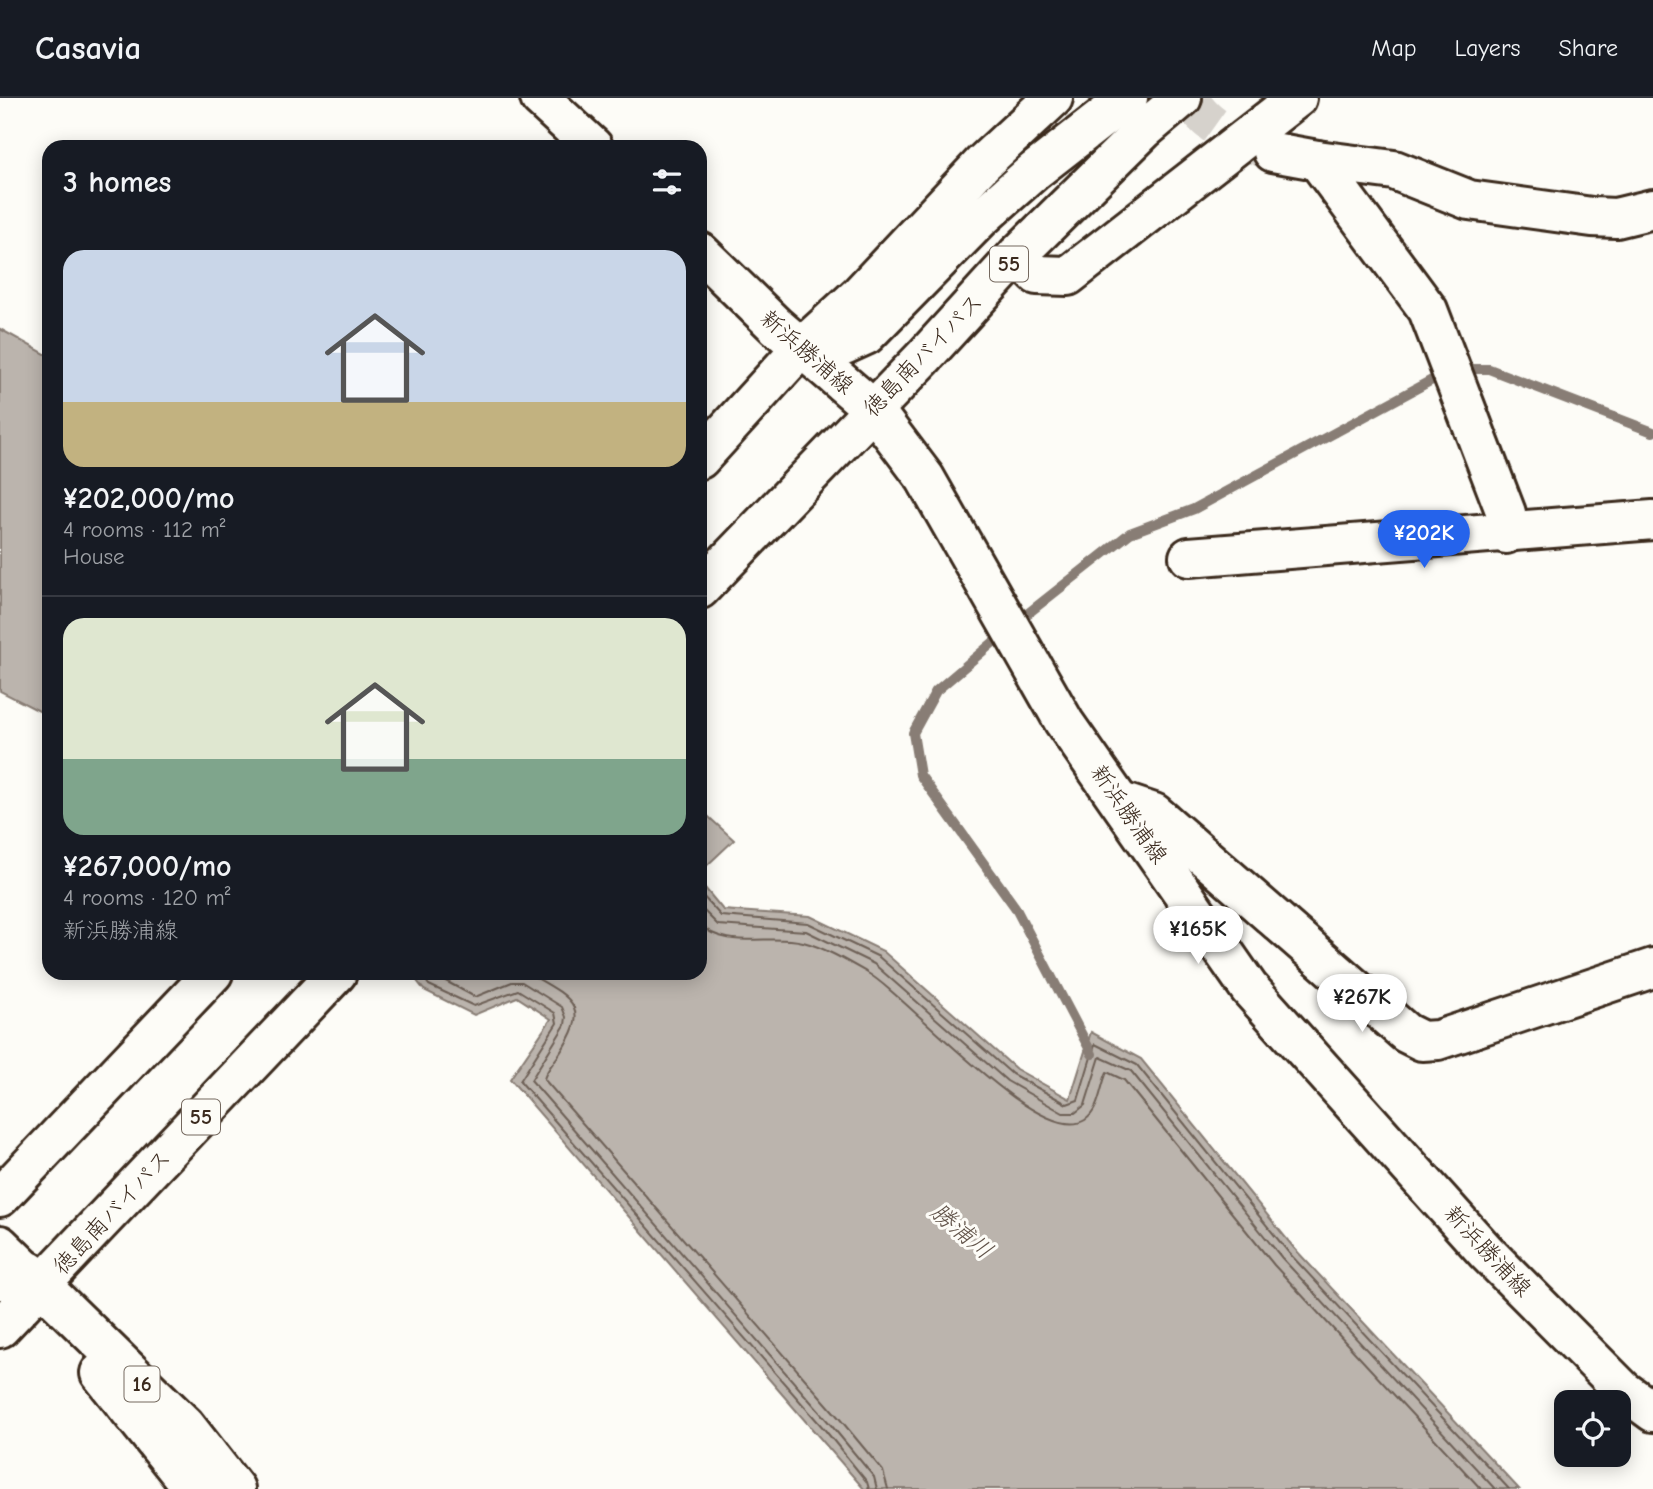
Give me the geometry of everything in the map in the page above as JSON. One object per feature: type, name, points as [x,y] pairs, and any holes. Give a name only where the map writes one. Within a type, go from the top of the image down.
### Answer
[{"type":"main road","points":[[540,98],[585,140]]},
{"type":"main road","points":[[707,451],[983,163],[1053,98]]},
{"type":"main road","points":[[792,360],[844,345],[866,335],[980,219],[1033,172],[1128,98]]},
{"type":"main road","name":"徳島南バイパス","points":[[707,582],[1017,255],[1144,130],[1182,98]]},
{"type":"main road","points":[[1017,255],[1037,275],[1068,276],[1297,98]]},
{"type":"main road","points":[[1273,152],[1394,170],[1469,200],[1592,217],[1616,218],[1653,209]]},
{"type":"main road","points":[[1317,160],[1428,310],[1506,513],[1506,534]]},
{"type":"main road","name":"新浜勝浦線","points":[[707,259],[776,326],[792,360],[873,409],[925,478],[1064,722],[1249,988],[1486,1252],[1623,1390],[1653,1412]]},
{"type":"main road","points":[[1189,557],[1506,534],[1653,520]]},
{"type":"main road","points":[[1121,802],[1154,813],[1406,1033],[1422,1041],[1438,1040],[1653,968]]},
{"type":"main road","points":[[1,1196],[206,980]]},
{"type":"main road","name":"徳島南バイパス","points":[[0,1328],[21,1274],[330,980]]},
{"type":"main road","name":"16","points":[[21,1274],[193,1489]]},
{"type":"main road","name":"16","points":[[21,1274],[185,1425],[235,1489]]},
{"type":"water","points":[[0,329],[42,352],[42,712],[0,691]]},
{"type":"water","points":[[707,815],[734,840],[707,865]]},
{"type":"water","name":"勝浦川","points":[[707,891],[723,910],[810,916],[883,951],[1016,1069],[1070,1099],[1091,1032],[1141,1059],[1294,1248],[1519,1489],[864,1489],[510,1079],[551,1019],[517,997],[474,1015],[424,990],[416,980],[707,980]]},
{"type":"waterway","points":[[1461,369],[1489,369],[1653,432]]},
{"type":"waterway","points":[[1017,622],[1130,533],[1194,509],[1443,374]]},
{"type":"waterway","points":[[1003,634],[936,691],[913,733],[920,775],[1015,907],[1092,1054]]},
{"type":"tunnel","points":[[1189,98],[1214,126],[1269,151]]}]
